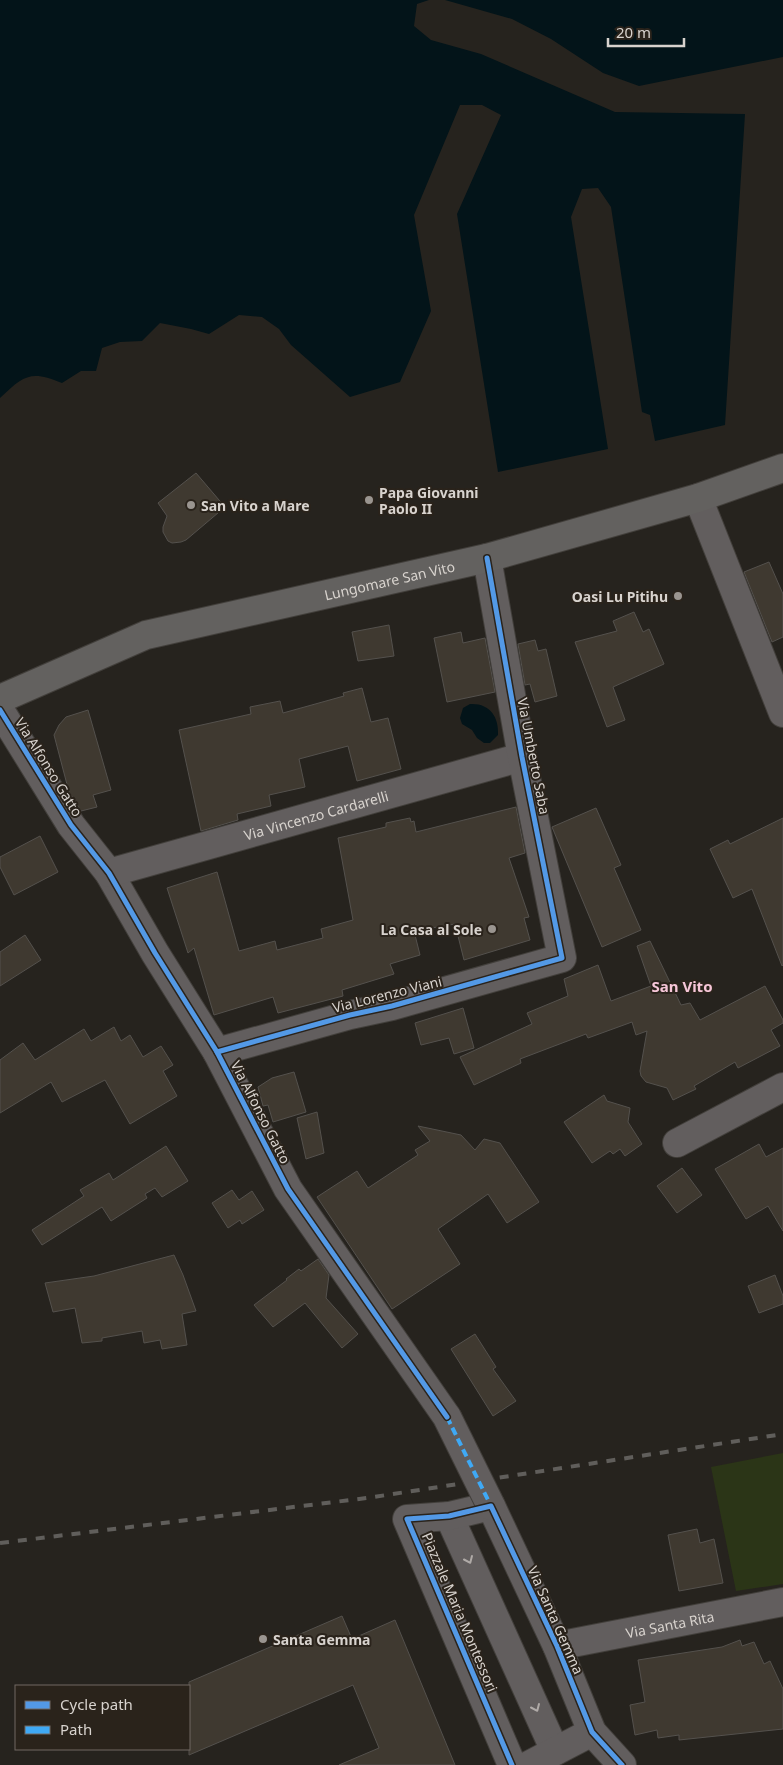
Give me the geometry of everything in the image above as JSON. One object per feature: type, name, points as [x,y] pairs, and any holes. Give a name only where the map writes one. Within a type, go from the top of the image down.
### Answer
[{"type":"main road","name":"Lungomare San Vito","points":[[0,699],[146,635],[487,558],[698,498],[783,468]]},
{"type":"street","points":[[698,498],[783,713]]},
{"type":"street","name":"Via Umberto Saba","points":[[487,558],[522,757],[562,958]]},
{"type":"street","name":"Via Alfonso Gatto","points":[[0,710],[71,825],[110,873],[154,952],[217,1052],[288,1189],[447,1417],[491,1506]]},
{"type":"street","name":"Via Vincenzo Cardarelli","points":[[110,873],[522,757]]},
{"type":"street","name":"Via Lorenzo Viani","points":[[217,1052],[350,1015],[392,1006],[562,958]]},
{"type":"street","points":[[676,1142],[783,1087]]},
{"type":"street","name":"Piazzale Maria Montessori","points":[[491,1506],[449,1516],[408,1519],[512,1765]]},
{"type":"street","name":"Via Santa Gemma","points":[[491,1506],[557,1646],[592,1732],[622,1765]]},
{"type":"street","name":"Piazzale Maria Montessori","points":[[449,1516],[555,1751]]},
{"type":"street","name":"Via Santa Rita","points":[[557,1646],[783,1602]]},
{"type":"street","points":[[529,1765],[592,1732]]},
{"type":"green space","points":[[783,1453],[783,1584],[736,1591],[711,1467]]},
{"type":"shaded area","points":[[0,0],[429,0],[417,4],[414,26],[431,40],[481,54],[615,112],[745,114],[725,425],[655,441],[650,415],[642,412],[611,207],[598,188],[582,189],[571,217],[608,449],[498,472],[457,214],[501,115],[482,105],[460,105],[414,215],[431,311],[400,382],[350,397],[291,345],[279,329],[262,317],[239,315],[209,334],[160,323],[142,341],[120,342],[102,348],[96,371],[81,371],[62,383],[43,377],[28,377],[15,384],[0,398]]},
{"type":"shaded area","points":[[445,0],[783,0],[783,57],[639,86],[603,73],[551,39],[512,19]]},
{"type":"shaded area","points":[[470,704],[483,706],[492,712],[495,717],[498,735],[490,743],[484,743],[477,738],[472,730],[462,724],[460,718],[463,708]]},
{"type":"building","name":"San Vito a Mare","points":[[196,473],[225,507],[186,540],[172,543],[168,541],[163,532],[167,516],[158,503]]},
{"type":"building","points":[[769,562],[783,594],[783,637],[772,642],[744,572]]},
{"type":"building","points":[[634,612],[643,632],[649,629],[664,664],[613,687],[625,720],[607,727],[575,642],[617,631],[613,621]]},
{"type":"building","points":[[389,625],[394,656],[358,661],[352,632]]},
{"type":"building","points":[[461,632],[463,643],[485,638],[495,692],[447,702],[434,638]]},
{"type":"building","points":[[535,640],[538,651],[546,649],[557,696],[535,702],[530,684],[525,685],[518,644]]},
{"type":"building","points":[[362,688],[371,722],[388,718],[401,769],[357,781],[348,746],[299,759],[305,787],[269,795],[271,806],[237,814],[238,820],[201,831],[179,730],[251,714],[250,707],[280,701],[283,713],[344,696],[343,693]]},
{"type":"building","points":[[88,710],[111,790],[93,795],[97,807],[81,811],[69,792],[54,735],[66,717]]},
{"type":"building","points":[[516,807],[525,853],[509,858],[529,917],[524,918],[530,940],[464,960],[455,924],[414,931],[420,955],[390,964],[394,974],[342,990],[343,996],[278,1013],[273,997],[214,1015],[194,948],[188,953],[167,888],[217,872],[239,951],[275,941],[277,950],[323,938],[321,929],[353,920],[338,838],[386,827],[386,823],[410,818],[411,822],[414,821],[416,832]]},
{"type":"building","points":[[596,808],[621,865],[614,868],[641,930],[602,947],[552,827]]},
{"type":"building","points":[[783,818],[782,966],[752,889],[733,898],[710,849],[728,840],[730,844]]},
{"type":"building","points":[[40,836],[58,872],[14,895],[0,867],[0,857]]},
{"type":"building","points":[[25,935],[41,960],[0,986],[0,952]]},
{"type":"building","points":[[650,941],[681,1005],[690,1003],[700,1020],[765,986],[783,1020],[783,1023],[771,1030],[780,1046],[738,1068],[735,1062],[694,1086],[696,1089],[673,1100],[667,1088],[646,1082],[641,1076],[640,1071],[647,1031],[636,1035],[632,1022],[588,1038],[586,1034],[520,1059],[521,1063],[474,1085],[460,1057],[532,1024],[527,1013],[568,996],[564,979],[598,965],[611,1001],[651,986],[637,946]]},
{"type":"building","points":[[463,1008],[474,1048],[454,1054],[449,1038],[421,1045],[415,1023]]},
{"type":"building","points":[[114,1027],[121,1041],[130,1035],[143,1057],[161,1046],[173,1065],[163,1071],[177,1096],[130,1124],[105,1080],[62,1102],[51,1082],[0,1113],[0,1060],[23,1043],[35,1060],[84,1029],[91,1041]]},
{"type":"building","points":[[294,1072],[306,1112],[273,1122],[268,1105],[263,1106],[258,1087],[272,1078]]},
{"type":"building","points":[[604,1095],[607,1101],[630,1108],[628,1122],[642,1144],[625,1156],[620,1149],[613,1154],[610,1151],[592,1163],[564,1122]]},
{"type":"building","points":[[317,1112],[324,1153],[306,1159],[297,1118]]},
{"type":"building","points":[[418,1126],[461,1135],[475,1150],[484,1139],[500,1143],[539,1202],[507,1223],[488,1194],[438,1229],[460,1264],[392,1309],[317,1197],[357,1171],[368,1188],[418,1155],[415,1150],[430,1141]]},
{"type":"building","points":[[759,1144],[766,1157],[783,1148],[783,1231],[768,1206],[746,1219],[715,1169]]},
{"type":"building","points":[[166,1146],[188,1181],[162,1197],[155,1188],[145,1194],[147,1198],[111,1221],[102,1207],[42,1245],[32,1230],[84,1196],[80,1190],[109,1173],[113,1180]]},
{"type":"building","points":[[682,1168],[702,1195],[677,1213],[657,1186]]},
{"type":"building","points":[[232,1190],[239,1200],[252,1191],[264,1210],[242,1224],[240,1220],[228,1228],[212,1203]]},
{"type":"building","points":[[174,1255],[196,1311],[182,1314],[187,1345],[162,1349],[160,1340],[144,1343],[142,1331],[102,1338],[102,1341],[82,1343],[75,1308],[53,1312],[45,1283],[94,1276]]},
{"type":"building","points":[[318,1259],[329,1275],[326,1298],[358,1334],[342,1348],[305,1303],[273,1327],[254,1305],[299,1269],[301,1271]]},
{"type":"building","points":[[775,1275],[783,1296],[783,1304],[759,1313],[748,1286]]},
{"type":"building","points":[[475,1334],[496,1367],[493,1369],[516,1401],[493,1416],[451,1349]]},
{"type":"building","points":[[697,1529],[700,1543],[714,1539],[723,1583],[679,1591],[668,1535]]},
{"type":"building","points":[[342,1616],[352,1639],[395,1620],[455,1765],[339,1765],[379,1748],[353,1685],[189,1755],[189,1682]]},
{"type":"building","points":[[740,1640],[742,1646],[754,1642],[764,1664],[770,1661],[783,1689],[783,1729],[679,1740],[679,1735],[658,1738],[657,1730],[635,1735],[630,1705],[645,1702],[638,1660],[722,1647]]},
{"type":"railway","points":[[0,1543],[367,1498],[783,1434]]},
{"type":"marked path","points":[[447,1417],[491,1506]]},
{"type":"cycle path","points":[[217,1052],[350,1015],[392,1006],[562,958],[522,757],[487,558]]},
{"type":"cycle path","points":[[0,710],[71,825],[109,873],[155,953],[217,1052],[288,1189],[447,1417]]},
{"type":"cycle path","points":[[512,1765],[407,1519],[449,1516],[491,1506],[557,1646],[592,1732],[622,1765]]},
{"type":"place","name":"Papa Giovanni Paolo II","points":[[369,500]]},
{"type":"place","name":"San Vito a Mare","points":[[191,505]]},
{"type":"place","name":"Oasi Lu Pitihu","points":[[678,596]]},
{"type":"place","name":"La Casa al Sole","points":[[492,929]]},
{"type":"place","name":"Santa Gemma","points":[[263,1639]]},
{"type":"district","name":"San Vito","points":[[682,986]]}]
